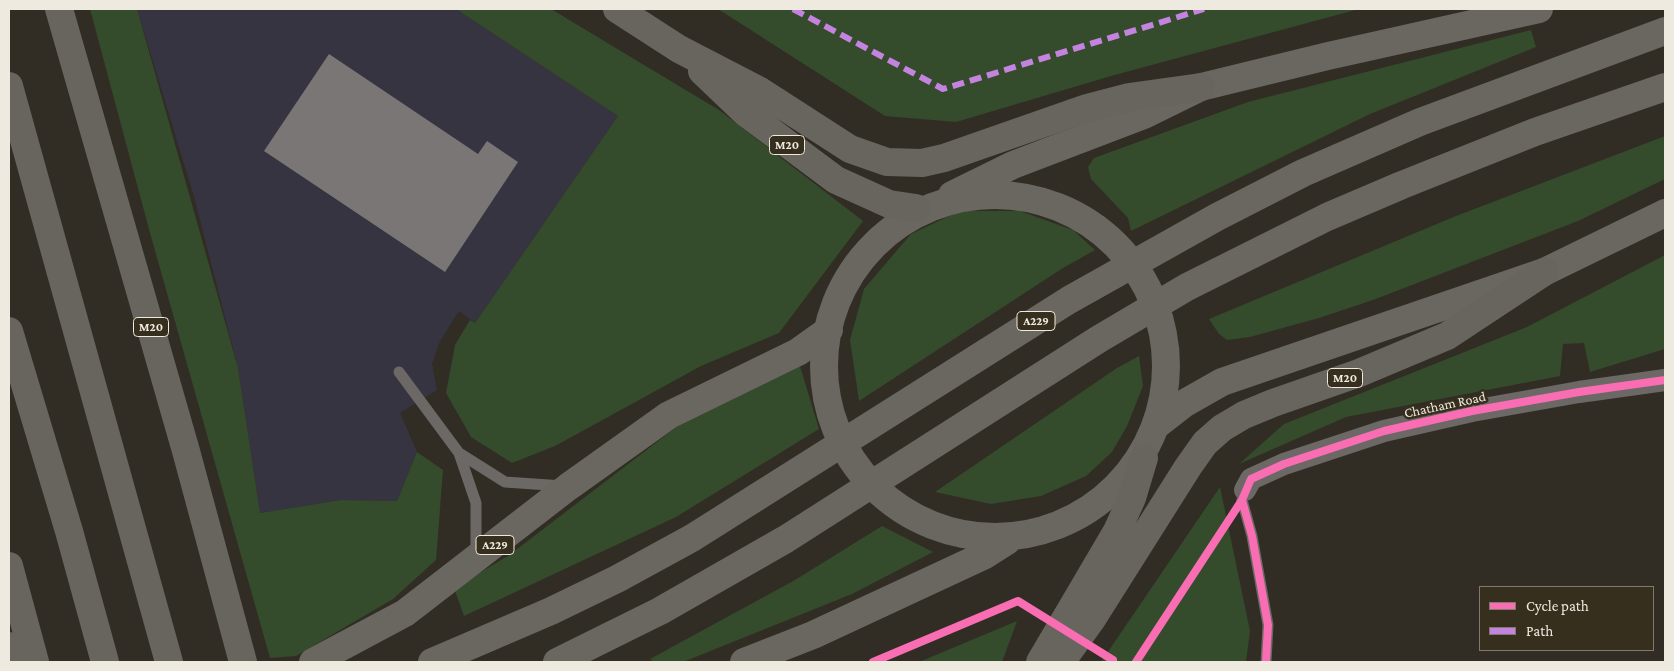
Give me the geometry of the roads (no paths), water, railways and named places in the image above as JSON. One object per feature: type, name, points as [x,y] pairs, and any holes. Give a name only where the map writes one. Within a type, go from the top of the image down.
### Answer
[{"type":"highway","name":"M20","points":[[59,9],[178,423],[241,654]]},
{"type":"highway","name":"M20","points":[[617,9],[679,49],[760,91],[850,149],[887,162],[922,163],[944,158],[1087,108],[1129,97],[1201,87]]},
{"type":"highway","points":[[1007,541],[963,536],[938,527],[907,511],[889,500],[865,477],[851,455],[836,417],[827,361],[829,330],[840,290],[855,265],[884,232],[916,208],[944,199],[1013,165],[1144,115],[1201,87],[1356,49],[1539,9]]},
{"type":"highway","name":"A229","points":[[432,662],[551,611],[692,538],[1069,300],[1217,217],[1304,173],[1420,122],[1665,31]]},
{"type":"highway","name":"M20","points":[[679,49],[746,114],[836,180],[889,204],[916,208]]},
{"type":"highway","points":[[9,86],[169,662]]},
{"type":"highway","points":[[556,662],[660,611],[786,539],[1099,339],[1187,287],[1327,217],[1402,185],[1535,132],[1665,87]]},
{"type":"highway","points":[[744,662],[831,627],[985,555],[1007,541],[1047,528],[1094,503],[1129,477],[1153,443],[1165,390],[1164,343],[1155,308],[1148,291],[1136,271],[1112,241],[1077,217],[1035,203],[1004,198],[944,199]]},
{"type":"highway","points":[[1158,424],[1185,403],[1222,382],[1544,272],[1665,213]]},
{"type":"highway","name":"M20","points":[[1061,662],[1092,619],[1188,467],[1205,443],[1222,428],[1258,409],[1360,373],[1447,336],[1544,272]]},
{"type":"highway","points":[[9,330],[69,531],[105,662]]},
{"type":"highway","name":"A229","points":[[313,662],[405,613],[568,487],[669,415],[706,395],[783,360],[829,330]]},
{"type":"highway","points":[[1040,662],[1117,531],[1132,498],[1144,458]]},
{"type":"highway","points":[[9,566],[35,662]]},
{"type":"highway","points":[[9,646],[14,662]]},
{"type":"street","name":"Chatham Road","points":[[1245,490],[1251,479],[1284,464],[1384,431],[1491,407],[1665,380]]},
{"type":"lane","points":[[399,372],[459,453],[476,503],[476,559]]},
{"type":"lane","points":[[459,453],[505,482],[568,487]]},
{"type":"lane","points":[[1245,490],[1242,500],[1252,536],[1268,625],[1266,662]]}]
